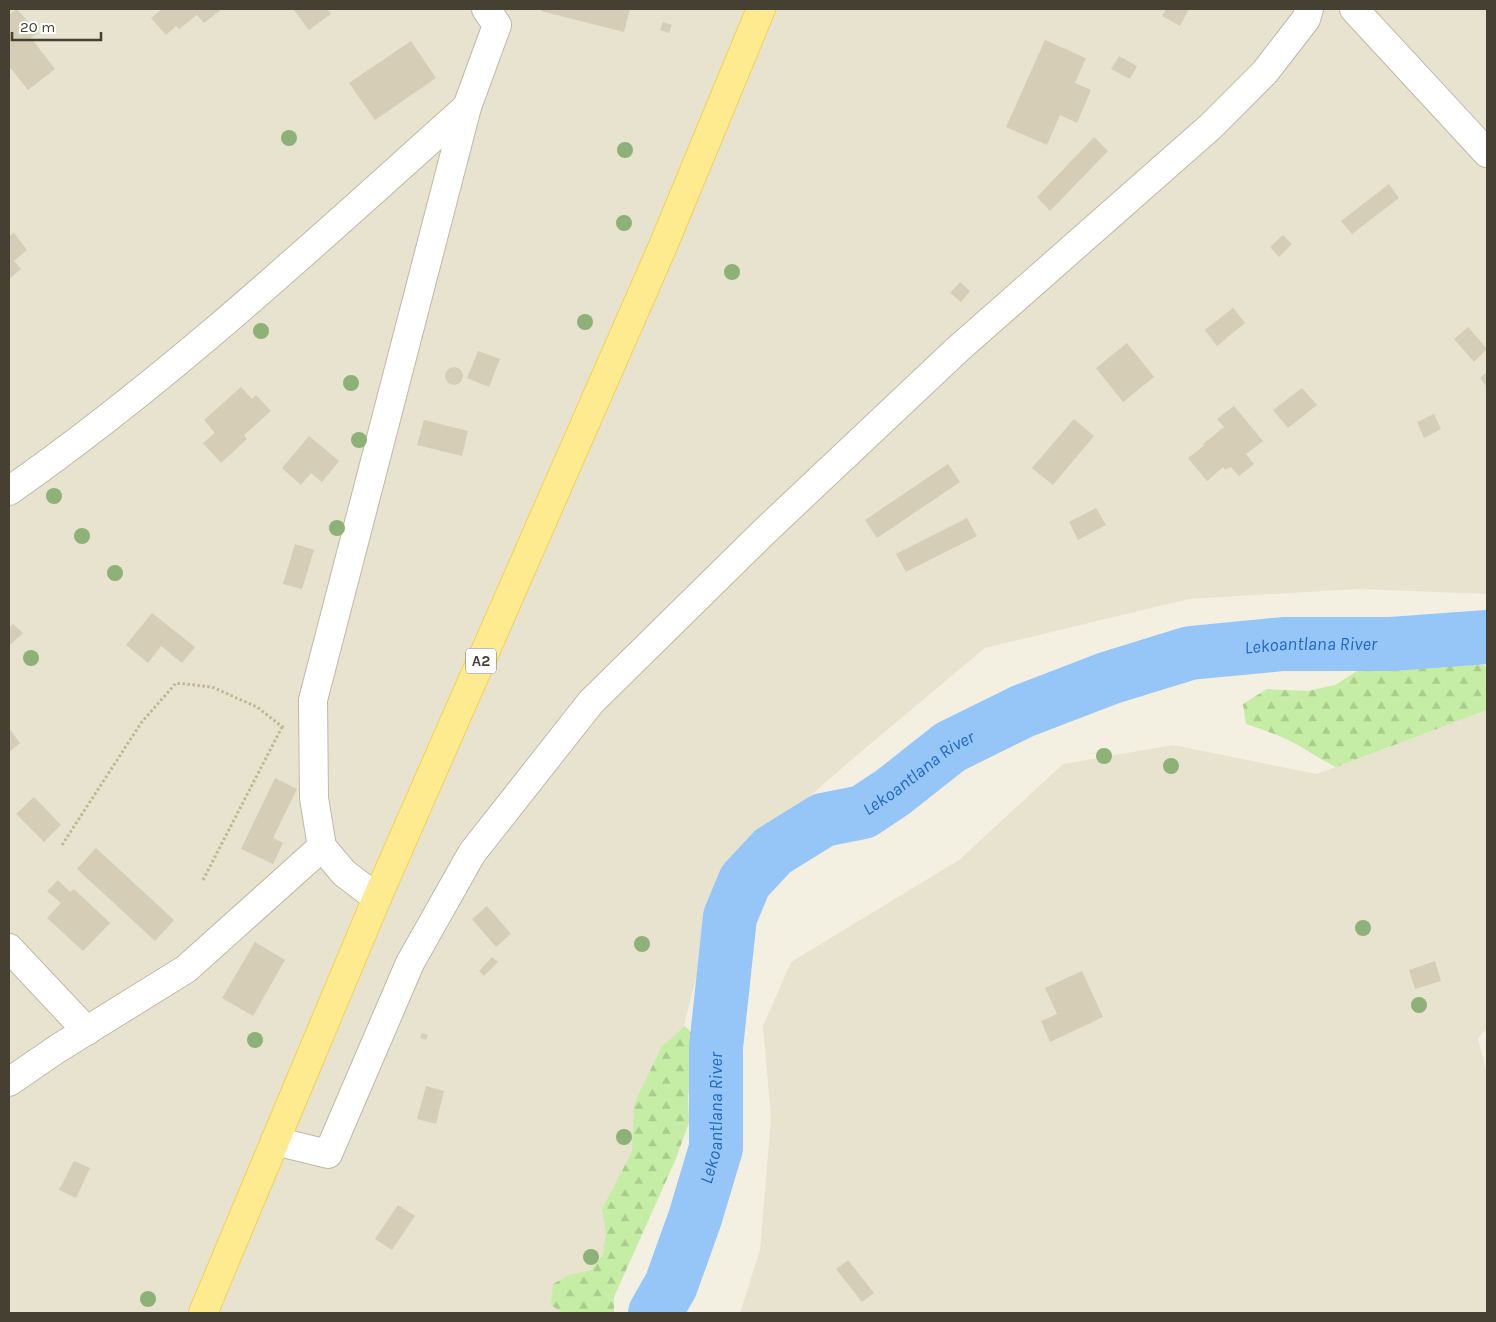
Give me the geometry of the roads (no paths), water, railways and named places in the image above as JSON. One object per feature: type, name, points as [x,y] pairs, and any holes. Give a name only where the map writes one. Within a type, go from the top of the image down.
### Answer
[{"type":"main road","name":"A2","points":[[203,1313],[377,898],[663,246],[761,9]]},
{"type":"street","points":[[275,1141],[328,1154],[410,963],[472,853],[591,702],[766,530],[958,349],[1210,127],[1265,72],[1306,18],[1308,9]]},
{"type":"street","points":[[1354,9],[1487,152]]},
{"type":"street","points":[[377,898],[344,873],[322,847],[314,798],[313,700],[466,107],[495,14]]},
{"type":"street","points":[[9,491],[64,453],[235,314],[466,107]]},
{"type":"street","points":[[9,1082],[186,969],[322,847]]},
{"type":"street","points":[[9,948],[87,1031]]},
{"type":"waterway","name":"Lekoantlana River","points":[[655,1313],[671,1285],[695,1218],[716,1148],[716,1047],[730,917],[745,881],[773,851],[823,820],[863,812],[893,792],[950,747],[1023,711],[1109,678],[1190,653],[1283,644],[1391,644],[1487,637]]}]
